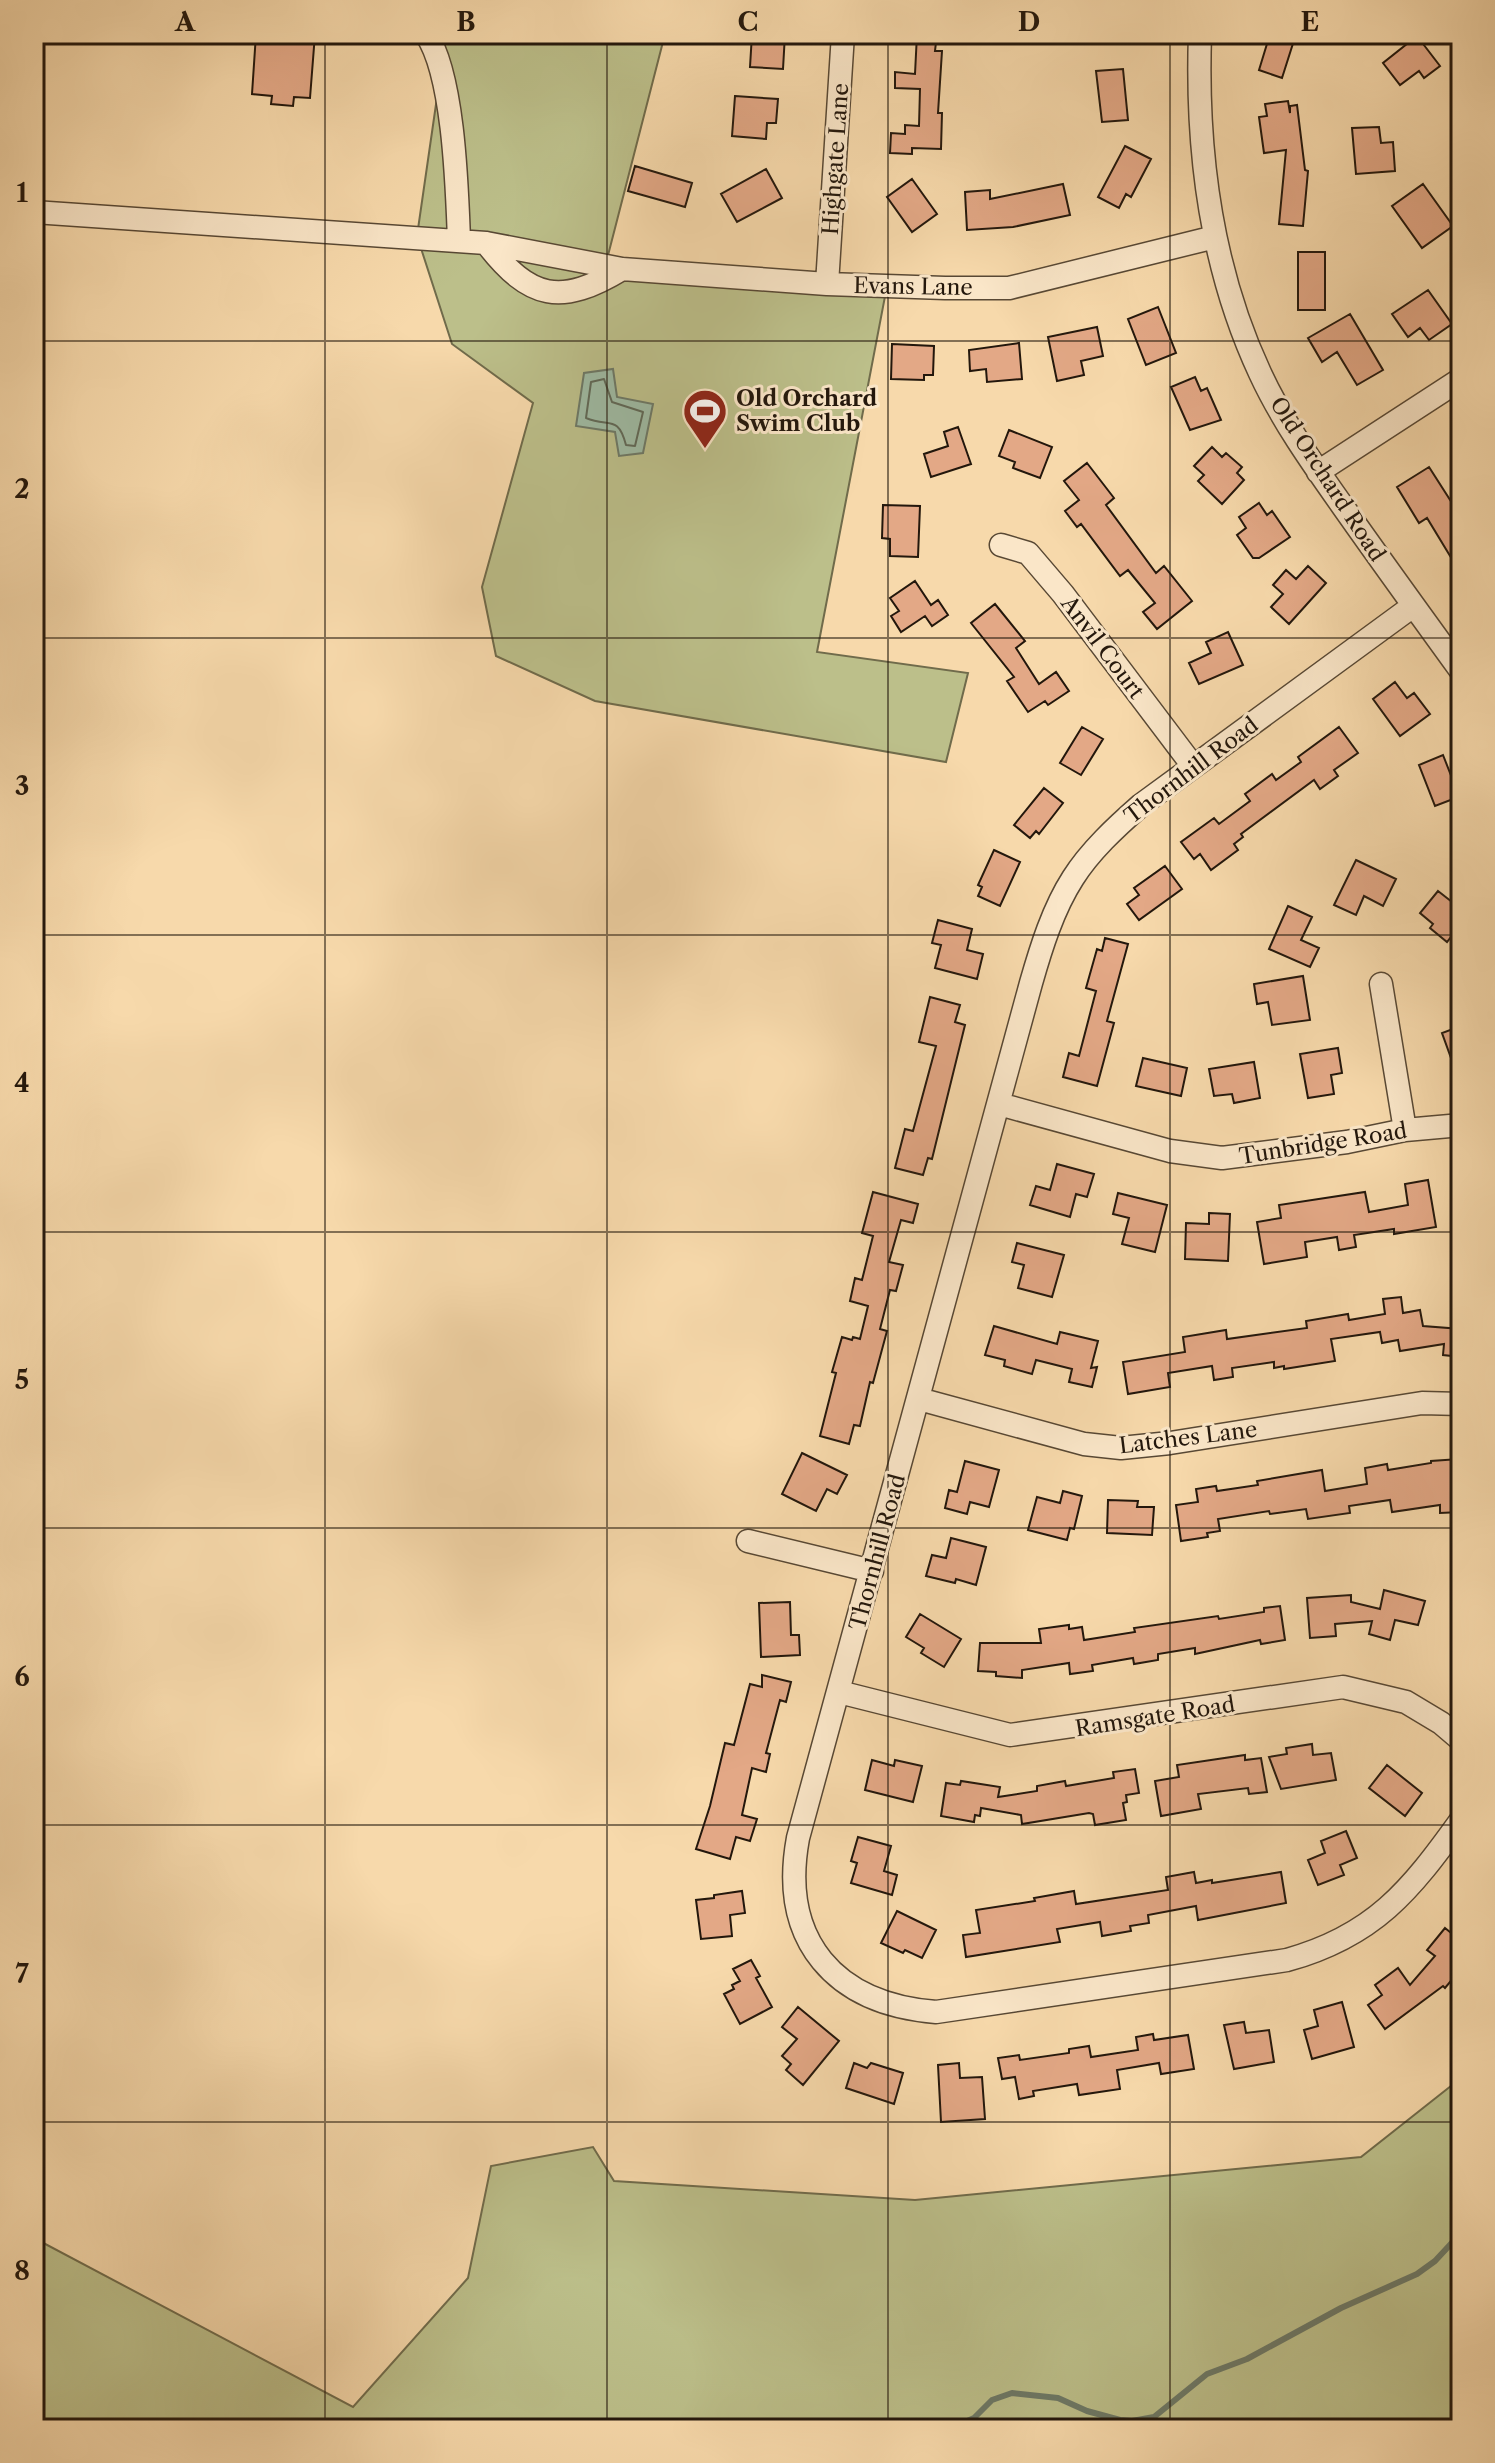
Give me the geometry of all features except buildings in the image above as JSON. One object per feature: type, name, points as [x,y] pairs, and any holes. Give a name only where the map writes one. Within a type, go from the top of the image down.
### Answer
[{"type":"street","points":[[426,34],[432,42],[446,92],[456,172],[459,240]]},
{"type":"street","name":"Highgate Lane","points":[[827,284],[843,34]]},
{"type":"street","name":"Old Orchard Road","points":[[1200,34],[1202,156],[1215,237],[1232,300],[1260,372],[1318,472],[1461,671]]},
{"type":"street","name":"Evans Lane","points":[[34,212],[459,240],[614,268],[827,284],[1009,288],[1215,237]]},
{"type":"street","points":[[486,243],[506,268],[532,287],[563,293],[594,286],[614,268]]},
{"type":"street","points":[[1318,472],[1461,379]]},
{"type":"street","name":"Anvil Court","points":[[1001,545],[1028,553],[1063,594],[1193,766]]},
{"type":"street","name":"Thornhill Road","points":[[1413,606],[1141,805],[1113,830],[1073,878],[1051,923],[1036,964],[794,1862],[799,1910],[809,1940],[830,1972],[853,1990],[903,2010],[947,2011],[1287,1960],[1314,1953],[1352,1935],[1381,1915],[1406,1890],[1461,1820]]},
{"type":"street","points":[[1381,984],[1405,1130]]},
{"type":"street","name":"Tunbridge Road","points":[[999,1104],[1170,1151],[1222,1158],[1347,1142],[1405,1130],[1461,1125]]},
{"type":"street","name":"Latches Lane","points":[[919,1399],[1084,1444],[1121,1448],[1422,1403],[1461,1404]]},
{"type":"street","points":[[748,1541],[872,1571]]},
{"type":"street","name":"Ramsgate Road","points":[[839,1692],[1010,1735],[1343,1687],[1406,1702],[1441,1723],[1461,1740]]},
{"type":"green space","points":[[437,34],[665,34],[605,267],[887,286],[817,652],[968,673],[946,762],[595,701],[496,656],[482,587],[533,403],[452,344],[417,236],[445,42]]},
{"type":"green space","points":[[1461,2078],[1461,2429],[34,2429],[34,2238],[353,2407],[468,2278],[491,2166],[593,2147],[614,2181],[915,2200],[1361,2157]]},
{"type":"water","points":[[613,369],[617,397],[653,404],[643,453],[619,456],[615,432],[576,426],[584,373]]},
{"type":"waterway","points":[[885,2429],[917,2422],[946,2425],[965,2422],[974,2418],[992,2400],[1012,2393],[1058,2398],[1087,2411],[1120,2420],[1154,2417],[1207,2374],[1247,2359],[1341,2308],[1417,2274],[1435,2261],[1461,2233]]},
{"type":"place","name":"Old Orchard Swim Club","points":[[705,450]]}]
